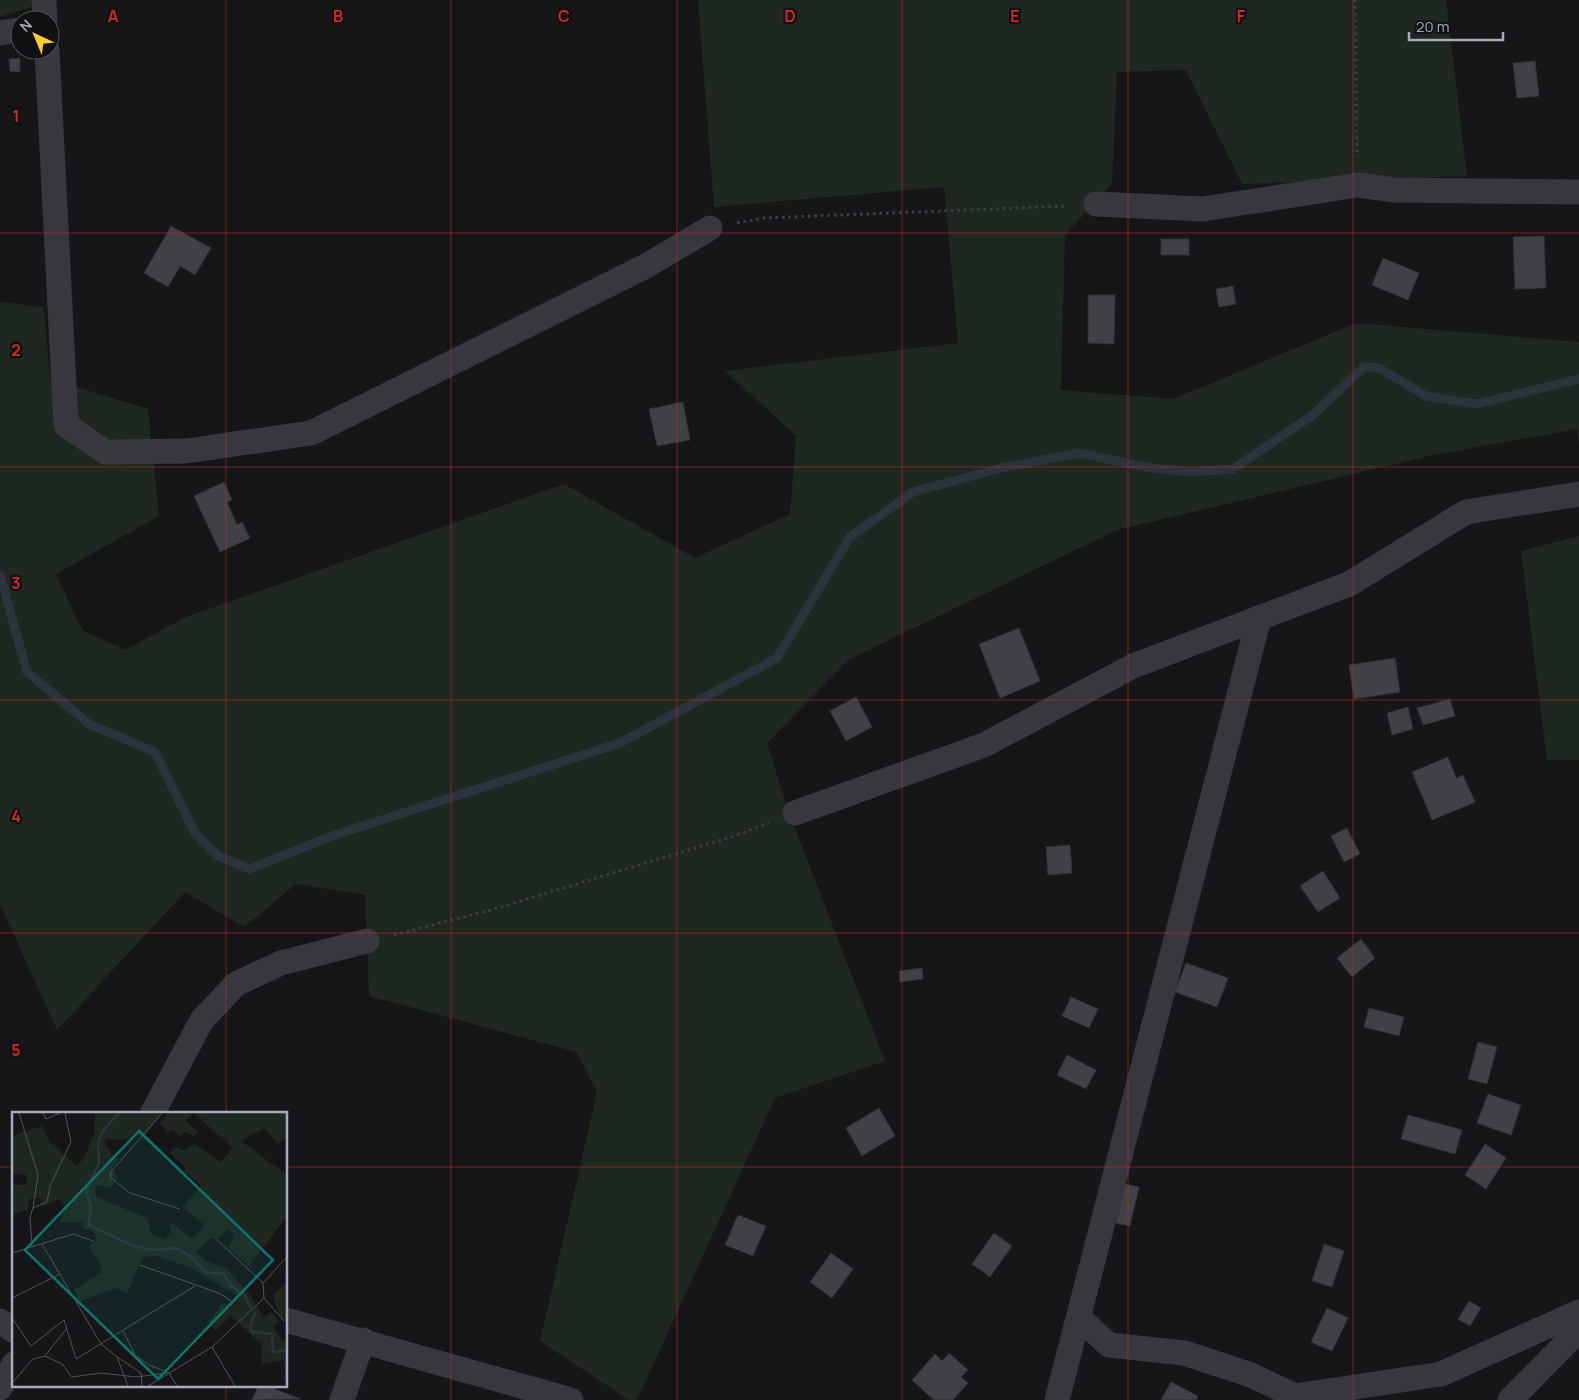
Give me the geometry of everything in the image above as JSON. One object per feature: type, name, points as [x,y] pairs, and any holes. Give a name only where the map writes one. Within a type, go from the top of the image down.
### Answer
[{"type":"street","points":[[47,60],[66,425],[105,452],[187,450],[311,433],[646,266],[710,228]]},
{"type":"street","points":[[1096,204],[1203,209],[1358,185],[1395,190],[1579,192]]},
{"type":"street","points":[[795,813],[984,745],[1133,666],[1349,584],[1466,512],[1579,494]]},
{"type":"street","points":[[1057,1400],[1259,618]]},
{"type":"street","points":[[153,1112],[202,1020],[236,984],[281,963],[367,942]]},
{"type":"street","points":[[1079,1318],[1109,1345],[1184,1353],[1251,1374],[1297,1398],[1441,1374],[1579,1312]]},
{"type":"street","points":[[0,1321],[12,1330]]},
{"type":"street","points":[[288,1321],[363,1340],[571,1400]]},
{"type":"street","points":[[1510,1400],[1579,1330]]},
{"type":"street","points":[[342,1400],[363,1340]]},
{"type":"street","points":[[0,1388],[12,1367]]},
{"type":"path","points":[[1355,0],[1358,185]]},
{"type":"path","points":[[710,228],[764,218],[1018,210],[1096,204]]},
{"type":"path","points":[[367,942],[498,908],[732,837],[795,813]]},
{"type":"shaded area","points":[[0,0],[53,0],[22,10],[10,10],[10,14],[0,17]]},
{"type":"shaded area","points":[[698,0],[1446,0],[1467,176],[1242,184],[1186,70],[1117,72],[1112,184],[1065,235],[1061,390],[1173,399],[1356,323],[1579,342],[1579,444],[1577,429],[1429,456],[1117,530],[848,660],[767,743],[788,810],[885,1061],[775,1098],[637,1400],[629,1400],[540,1341],[597,1092],[577,1052],[369,996],[365,895],[296,884],[244,927],[185,892],[57,1030],[0,904],[0,302],[44,307],[50,379],[148,409],[159,516],[56,574],[82,630],[125,650],[186,617],[564,484],[695,558],[790,514],[796,436],[725,371],[958,343],[944,187],[714,207]]},
{"type":"shaded area","points":[[1579,536],[1579,760],[1547,760],[1521,551]]},
{"type":"building","points":[[9,59],[20,60],[20,72],[10,71]]},
{"type":"building","points":[[1535,61],[1539,96],[1517,98],[1513,63]]},
{"type":"building","points":[[171,226],[211,248],[195,275],[180,266],[168,287],[144,273]]},
{"type":"building","points":[[1544,236],[1546,288],[1515,289],[1513,237]]},
{"type":"building","points":[[1161,239],[1189,239],[1189,255],[1161,255]]},
{"type":"building","points":[[1383,258],[1419,273],[1408,300],[1372,285]]},
{"type":"building","points":[[1233,286],[1236,304],[1219,307],[1216,289]]},
{"type":"building","points":[[1088,295],[1115,295],[1114,344],[1088,343]]},
{"type":"building","points":[[683,402],[690,440],[657,446],[649,409]]},
{"type":"building","points":[[224,482],[232,500],[227,502],[237,525],[242,522],[250,538],[220,552],[194,496]]},
{"type":"building","points":[[1019,628],[1040,681],[1000,698],[979,644]]},
{"type":"building","points":[[1395,658],[1400,692],[1354,699],[1349,665]]},
{"type":"building","points":[[856,697],[872,727],[846,741],[830,711]]},
{"type":"building","points":[[1450,699],[1455,716],[1423,725],[1417,708]]},
{"type":"building","points":[[1408,707],[1413,729],[1392,735],[1387,713]]},
{"type":"building","points":[[1448,757],[1456,778],[1463,775],[1475,802],[1432,820],[1412,772]]},
{"type":"building","points":[[1347,828],[1360,854],[1344,862],[1331,836]]},
{"type":"building","points":[[1070,845],[1072,873],[1048,875],[1046,847]]},
{"type":"building","points":[[1323,871],[1340,898],[1318,912],[1300,886]]},
{"type":"building","points":[[1361,939],[1375,958],[1352,977],[1337,958]]},
{"type":"building","points":[[1186,963],[1228,978],[1217,1007],[1175,992]]},
{"type":"building","points":[[922,968],[923,979],[900,982],[899,971]]},
{"type":"building","points":[[1071,997],[1098,1009],[1089,1028],[1062,1016]]},
{"type":"building","points":[[1369,1008],[1404,1017],[1399,1036],[1364,1027]]},
{"type":"building","points":[[1478,1042],[1497,1047],[1487,1084],[1468,1079]]},
{"type":"building","points":[[1067,1055],[1096,1070],[1086,1089],[1057,1075]]},
{"type":"building","points":[[1488,1094],[1521,1105],[1511,1135],[1477,1123]]},
{"type":"building","points":[[879,1108],[895,1136],[862,1156],[846,1128]]},
{"type":"building","points":[[1408,1115],[1462,1130],[1455,1154],[1401,1139]]},
{"type":"building","points":[[1485,1144],[1506,1158],[1486,1189],[1465,1175]]},
{"type":"building","points":[[1125,1184],[1139,1187],[1130,1226],[1116,1223]]},
{"type":"building","points":[[738,1215],[766,1226],[753,1256],[725,1245]]},
{"type":"building","points":[[994,1233],[1012,1246],[990,1277],[972,1264]]},
{"type":"building","points":[[1324,1244],[1344,1251],[1332,1287],[1312,1281]]},
{"type":"building","points":[[831,1253],[853,1269],[832,1298],[810,1282]]},
{"type":"building","points":[[1469,1301],[1481,1308],[1470,1326],[1458,1319]]},
{"type":"building","points":[[1327,1308],[1348,1318],[1332,1351],[1311,1342]]},
{"type":"building","points":[[949,1353],[968,1370],[961,1377],[968,1383],[953,1400],[934,1400],[912,1380],[935,1354],[942,1361]]},
{"type":"building","points":[[1171,1382],[1198,1396],[1196,1400],[1161,1400]]},
{"type":"building","points":[[257,1388],[272,1388],[301,1399],[252,1400]]},
{"type":"waterway","points":[[0,575],[27,672],[89,724],[155,752],[195,833],[218,856],[249,869],[335,835],[620,743],[777,658],[850,537],[913,492],[1001,468],[1079,453],[1146,467],[1190,472],[1233,469],[1313,415],[1364,367],[1379,368],[1426,396],[1477,404],[1579,379]]}]
